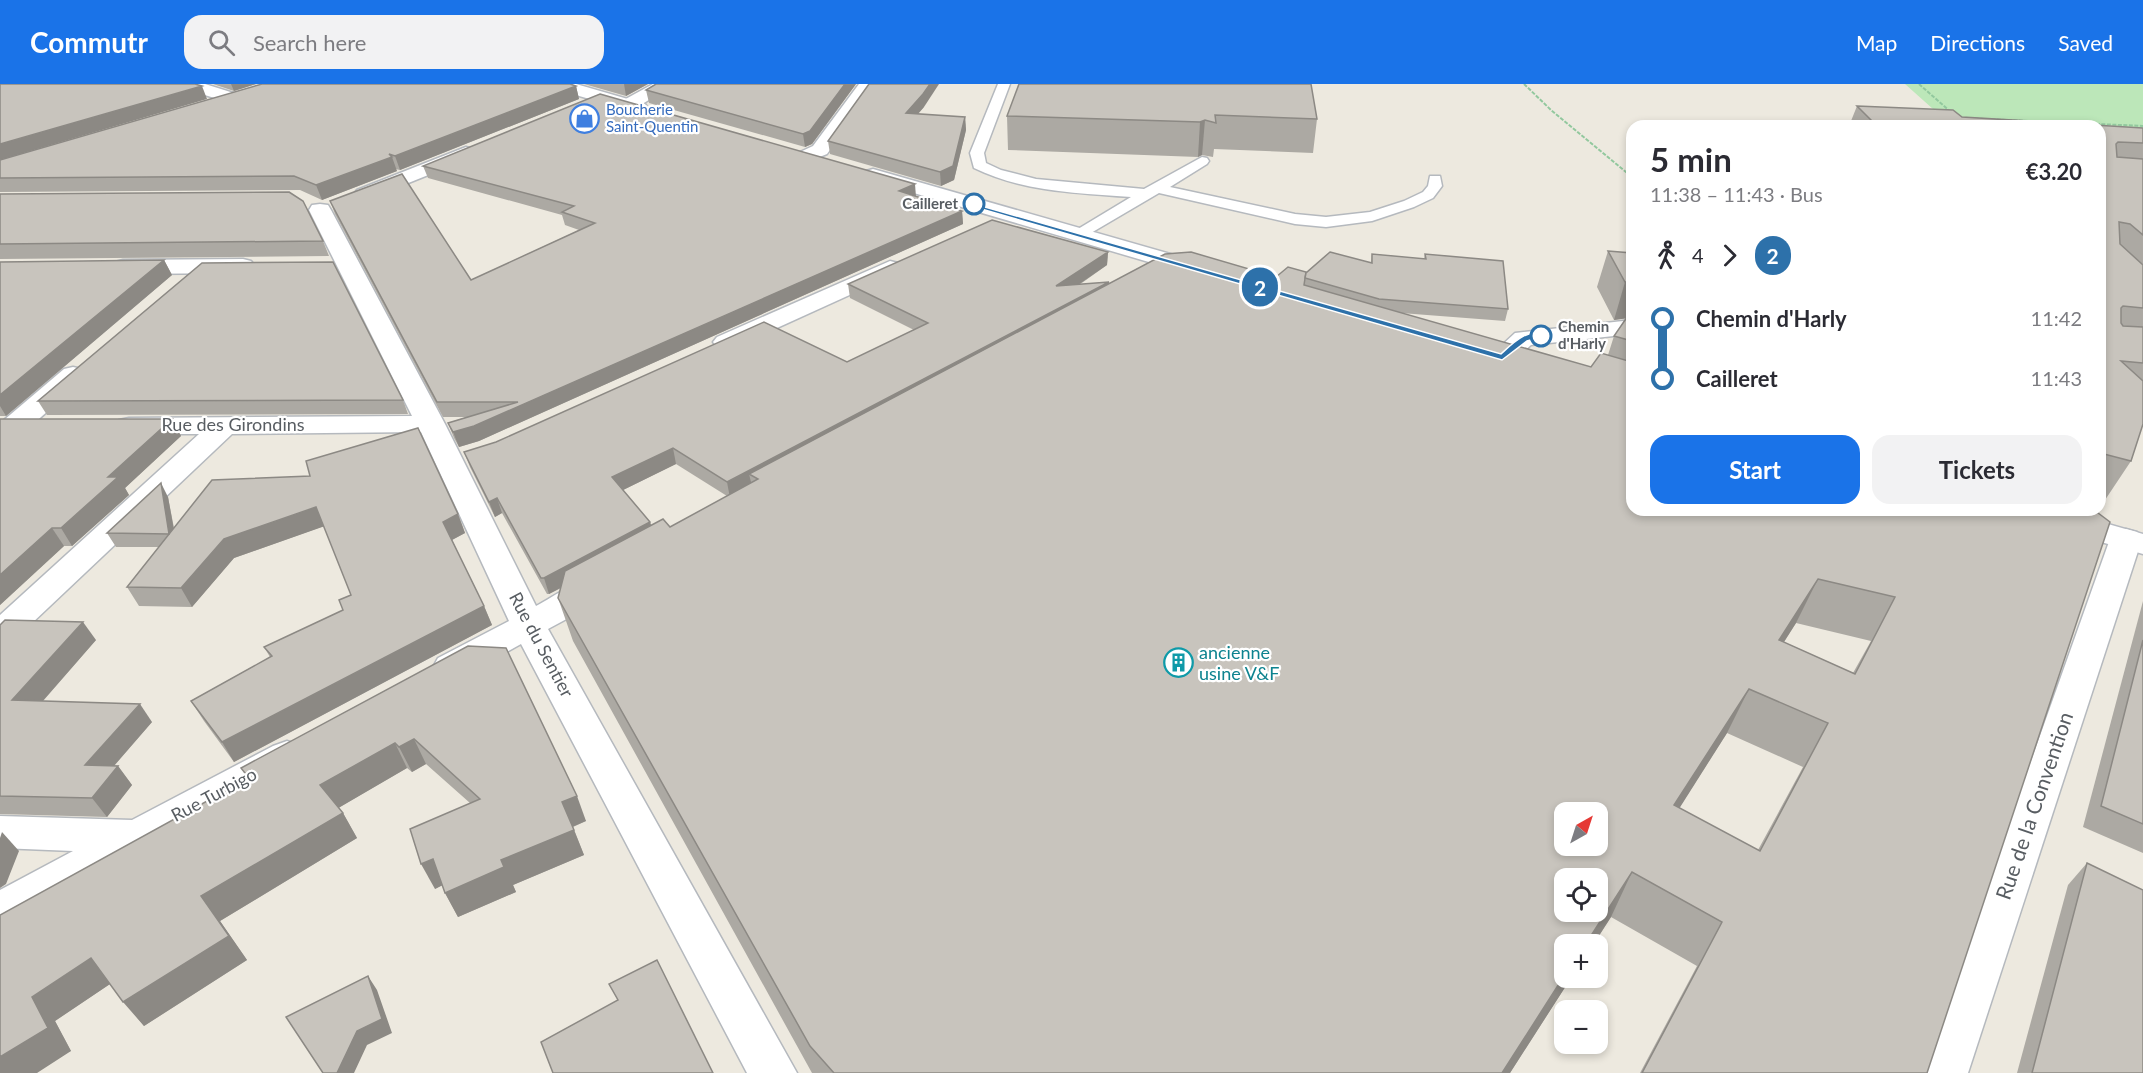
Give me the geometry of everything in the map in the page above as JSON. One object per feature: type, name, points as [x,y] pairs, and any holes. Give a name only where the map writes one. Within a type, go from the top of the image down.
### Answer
[{"type":"street","points":[[188,84],[234,99]]},
{"type":"street","points":[[557,84],[661,114]]},
{"type":"street","points":[[628,105],[666,84]]},
{"type":"street","points":[[807,156],[820,150],[868,84]]},
{"type":"street","points":[[201,108],[253,93]]},
{"type":"street","points":[[576,108],[601,97]]},
{"type":"street","name":"Rue du Sentier","points":[[483,146],[328,202],[338,266],[431,424],[460,459],[529,626],[773,1073]]},
{"type":"street","points":[[784,150],[1224,277]]},
{"type":"street","points":[[979,227],[1009,214]]},
{"type":"street","points":[[708,350],[914,257]]},
{"type":"street","points":[[106,267],[269,266]]},
{"type":"street","points":[[1149,286],[1187,266]]},
{"type":"street","points":[[173,289],[200,267]]},
{"type":"street","points":[[1535,367],[1491,354],[1524,338],[1626,328]]},
{"type":"street","points":[[7,426],[94,357]]},
{"type":"street","name":"Rue des Girondins","points":[[107,426],[431,424]]},
{"type":"street","points":[[7,426],[49,426]]},
{"type":"street","points":[[0,634],[224,426]]},
{"type":"street","points":[[2045,516],[2134,542]]},
{"type":"street","name":"Rue de la Convention","points":[[1944,1073],[2134,542]]},
{"type":"street","points":[[425,681],[624,574]]},
{"type":"street","name":"Rue Turbigo","points":[[0,911],[311,742]]},
{"type":"street","points":[[0,832],[135,837]]},
{"type":"lane","points":[[1004,84],[977,153],[979,165],[992,172],[1018,180],[1151,191],[1295,219],[1326,222],[1372,216],[1409,204],[1428,195],[1435,186],[1435,179]]},
{"type":"lane","points":[[1079,235],[1202,161]]},
{"type":"path","points":[[1524,84],[1551,110],[1626,172]]},
{"type":"path","points":[[1919,84],[1958,117],[2020,120]]},
{"type":"path","points":[[2106,124],[2143,126]]},
{"type":"green space","points":[[1905,84],[2143,84],[2143,148],[2106,129],[2106,120],[1945,120]]},
{"type":"building","points":[[0,84],[195,84],[202,86],[0,144]]},
{"type":"building","points":[[262,84],[570,84],[576,86],[395,156],[389,154],[392,157],[316,185],[294,176],[0,178],[0,160]]},
{"type":"building","points":[[656,84],[845,84],[810,131],[803,134],[646,90]]},
{"type":"building","points":[[869,84],[930,84],[906,113],[965,117],[953,166],[940,172],[828,141]]},
{"type":"building","points":[[1019,84],[1311,84],[1317,119],[1215,115],[1216,123],[1205,120],[1200,122],[1007,116]]},
{"type":"building","points":[[600,94],[915,184],[899,191],[962,211],[474,426],[453,432],[448,423],[518,402],[437,402],[330,201],[402,174],[471,280],[595,223],[562,212],[574,206],[423,166]]},
{"type":"building","points":[[1857,106],[1953,110],[1962,117],[2011,120],[1871,120]]},
{"type":"building","points":[[2106,126],[2143,128],[2143,143],[2118,142],[2116,144],[2117,157],[2143,159],[2143,235],[2130,224],[2119,222],[2120,244],[2143,265],[2143,308],[2123,306],[2121,308],[2123,326],[2143,327],[2143,363],[2121,361],[2143,381],[2143,424],[2131,461],[2106,455]]},
{"type":"building","points":[[289,192],[303,201],[323,241],[0,244],[0,194]]},
{"type":"building","points":[[992,220],[1108,252],[1056,286],[1109,282],[727,482],[673,448],[612,477],[650,522],[544,578],[541,578],[497,498],[489,502],[464,452],[496,442],[764,322],[847,362],[928,323],[848,284]]},
{"type":"building","points":[[1608,251],[1626,252],[1625,282]]},
{"type":"building","name":"ancienne usine V&F","points":[[1191,252],[1276,277],[1288,267],[1306,272],[1304,285],[1591,367],[1601,353],[1626,360],[1626,516],[2102,516],[2110,522],[1927,1073],[1642,1073],[1722,922],[1632,872],[1608,909],[1608,868],[1554,868],[1554,922],[1600,922],[1592,934],[1554,934],[1554,988],[1556,988],[1502,1073],[834,1073],[810,1046],[558,598],[565,571],[663,519],[670,527],[758,479],[749,474],[1165,254]],"holes":[[[1818,579],[1895,597],[1855,674],[1779,640]],[[1749,689],[1828,723],[1760,851],[1674,805]]]},
{"type":"building","points":[[1330,252],[1372,263],[1372,254],[1426,259],[1425,254],[1503,261],[1508,309],[1379,299],[1305,278],[1306,273]]},
{"type":"building","points":[[164,260],[0,395],[0,262]]},
{"type":"building","points":[[333,262],[403,400],[38,401],[202,263]]},
{"type":"building","points":[[1626,319],[1626,339],[1614,336]]},
{"type":"building","points":[[0,419],[172,419],[108,477],[118,477],[61,528],[52,528],[0,575]]},
{"type":"building","points":[[418,428],[458,514],[443,522],[484,606],[222,742],[191,701],[272,656],[264,647],[343,610],[339,600],[351,595],[316,507],[224,539],[181,588],[127,587],[212,480],[310,476],[306,461]]},
{"type":"building","points":[[161,483],[169,534],[107,533]]},
{"type":"building","points":[[5,620],[83,622],[12,700],[140,704],[85,765],[118,766],[92,798],[0,796],[0,625]]},
{"type":"building","points":[[2143,640],[2143,824],[2101,806]]},
{"type":"building","points":[[468,646],[506,648],[577,796],[562,802],[574,830],[501,860],[504,867],[445,893],[433,859],[421,864],[410,829],[480,799],[414,739],[399,747],[395,743],[320,785],[343,813],[201,896],[229,936],[123,1002],[91,958],[32,997],[48,1028],[0,1057],[0,915],[249,778],[241,768]]},
{"type":"building","points":[[2087,863],[2143,890],[2143,1073],[2032,1073]]},
{"type":"building","points":[[657,960],[713,1073],[553,1073],[541,1042],[618,1000],[609,984]]},
{"type":"building","points":[[368,976],[382,1019],[357,1031],[337,1073],[323,1073],[286,1017]]},
{"type":"bus line","name":"2","points":[[974,204],[1502,357],[1524,338],[1541,336]]},
{"type":"place","name":"Boucherie Saint-Quentin","points":[[585,119]]},
{"type":"place","name":"Cailleret","points":[[974,204]]},
{"type":"place","name":"Chemin d'Harly","points":[[1541,336]]},
{"type":"place","name":"ancienne usine V&F","points":[[1178,663]]}]
